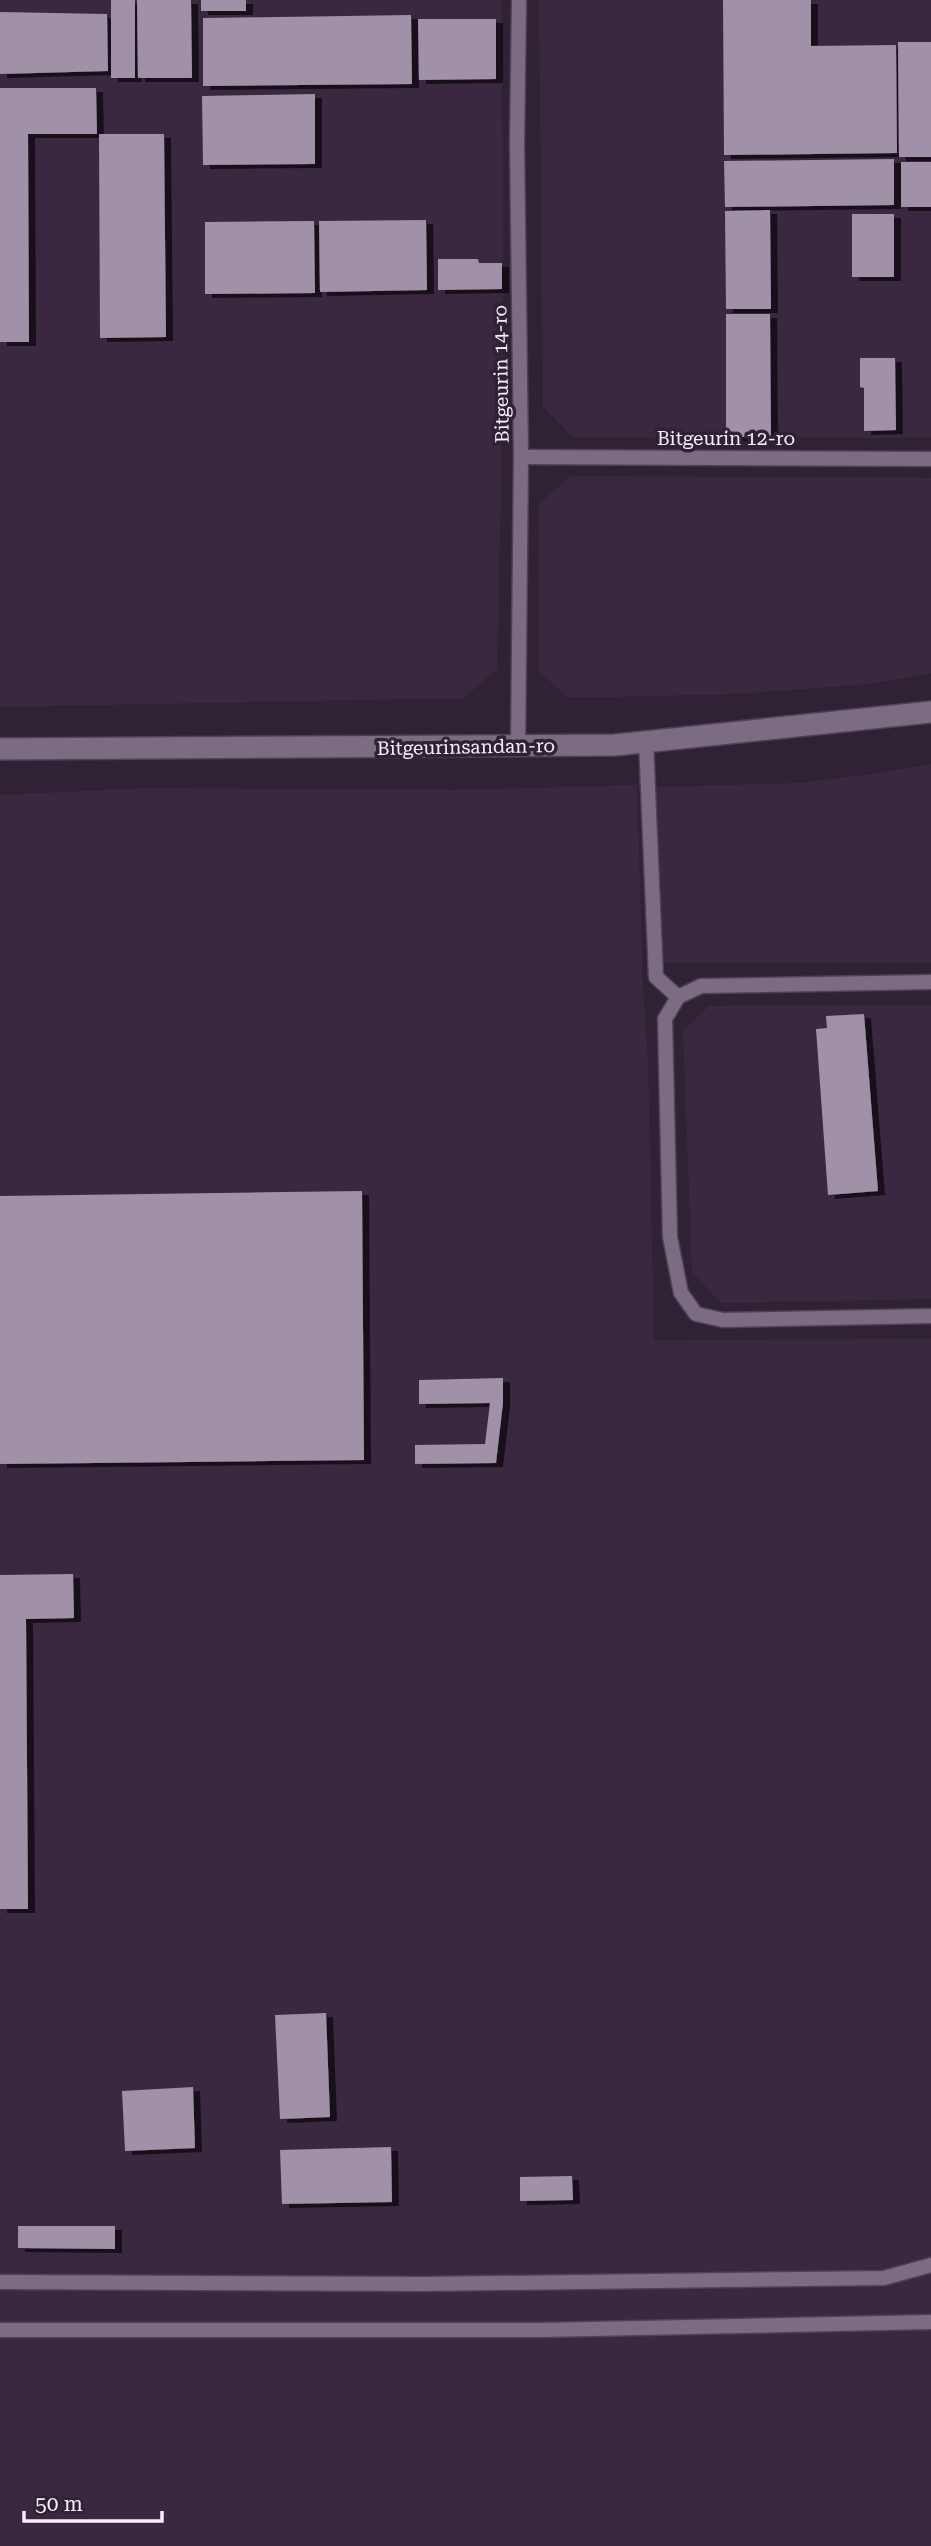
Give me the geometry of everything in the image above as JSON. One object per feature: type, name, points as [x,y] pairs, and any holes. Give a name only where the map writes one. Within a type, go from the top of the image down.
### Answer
[{"type":"street","name":"Bitgeurin 14-ro","points":[[518,747],[522,457],[517,143],[519,0]]},
{"type":"street","name":"Bitgeurin 12-ro","points":[[522,457],[931,458]]},
{"type":"street","name":"Bitgeurinsandan-ro","points":[[0,749],[615,745],[931,712]]},
{"type":"street","points":[[646,741],[656,977],[678,997]]},
{"type":"street","points":[[931,982],[702,986],[678,997],[665,1019],[670,1237],[681,1293],[696,1314],[723,1320],[931,1316]]},
{"type":"street","points":[[0,2282],[423,2284],[884,2278],[931,2266]]},
{"type":"street","points":[[0,2330],[541,2330],[931,2322]]},
{"type":"shaded area","points":[[0,0],[502,0],[503,404],[497,669],[464,698],[0,707]]},
{"type":"shaded area","points":[[539,0],[931,0],[931,438],[574,438],[543,407]]},
{"type":"shaded area","points":[[571,476],[931,478],[931,673],[870,684],[736,694],[568,698],[538,670],[539,504]]},
{"type":"shaded area","points":[[931,764],[931,962],[663,962],[657,787],[797,783]]},
{"type":"shaded area","points":[[637,785],[643,988],[648,1060],[654,1340],[931,1339],[931,2546],[0,2546],[0,795],[147,788],[460,790]]},
{"type":"shaded area","points":[[931,1005],[931,1299],[721,1303],[692,1272],[683,1031],[709,1006]]},
{"type":"building","points":[[111,0],[135,0],[135,78],[111,78]]},
{"type":"building","points":[[137,0],[191,0],[192,78],[138,78]]},
{"type":"building","points":[[201,0],[246,0],[246,11],[201,11]]},
{"type":"building","points":[[723,0],[811,0],[811,46],[896,45],[897,153],[724,155]]},
{"type":"building","points":[[0,12],[107,14],[108,71],[0,74]]},
{"type":"building","points":[[411,15],[412,84],[203,86],[203,18]]},
{"type":"building","points":[[418,19],[496,19],[496,79],[419,80]]},
{"type":"building","points":[[898,42],[931,42],[931,157],[899,157]]},
{"type":"building","points":[[0,88],[96,88],[97,134],[28,134],[29,342],[0,342]]},
{"type":"building","points":[[315,94],[315,164],[203,165],[202,96]]},
{"type":"building","points":[[99,134],[164,134],[166,337],[100,338]]},
{"type":"building","points":[[894,159],[894,205],[725,207],[724,161]]},
{"type":"building","points":[[901,162],[931,162],[931,207],[901,207]]},
{"type":"building","points":[[770,210],[771,309],[726,309],[725,211]]},
{"type":"building","points":[[852,214],[894,214],[894,277],[852,277]]},
{"type":"building","points":[[426,220],[427,290],[320,292],[319,221]]},
{"type":"building","points":[[314,221],[315,293],[205,294],[205,222]]},
{"type":"building","points":[[438,259],[478,259],[479,263],[502,263],[502,289],[438,290]]},
{"type":"building","points":[[726,314],[770,314],[771,437],[726,437]]},
{"type":"building","points":[[860,358],[895,358],[896,430],[864,431],[864,388],[860,387]]},
{"type":"building","points":[[864,1014],[878,1191],[828,1195],[816,1029],[827,1028],[826,1016]]},
{"type":"building","points":[[362,1191],[364,1460],[0,1464],[0,1196]]},
{"type":"building","points":[[503,1378],[496,1463],[415,1464],[415,1445],[485,1444],[490,1403],[419,1404],[419,1380]]},
{"type":"building","points":[[73,1574],[74,1618],[26,1619],[28,1909],[0,1909],[0,1575]]},
{"type":"building","points":[[326,2013],[330,2117],[280,2119],[275,2015]]},
{"type":"building","points":[[193,2087],[195,2148],[125,2151],[122,2091]]},
{"type":"building","points":[[391,2147],[392,2202],[282,2204],[280,2150]]},
{"type":"building","points":[[572,2176],[573,2200],[520,2201],[520,2177]]},
{"type":"building","points":[[18,2226],[115,2226],[115,2249],[18,2248]]}]
